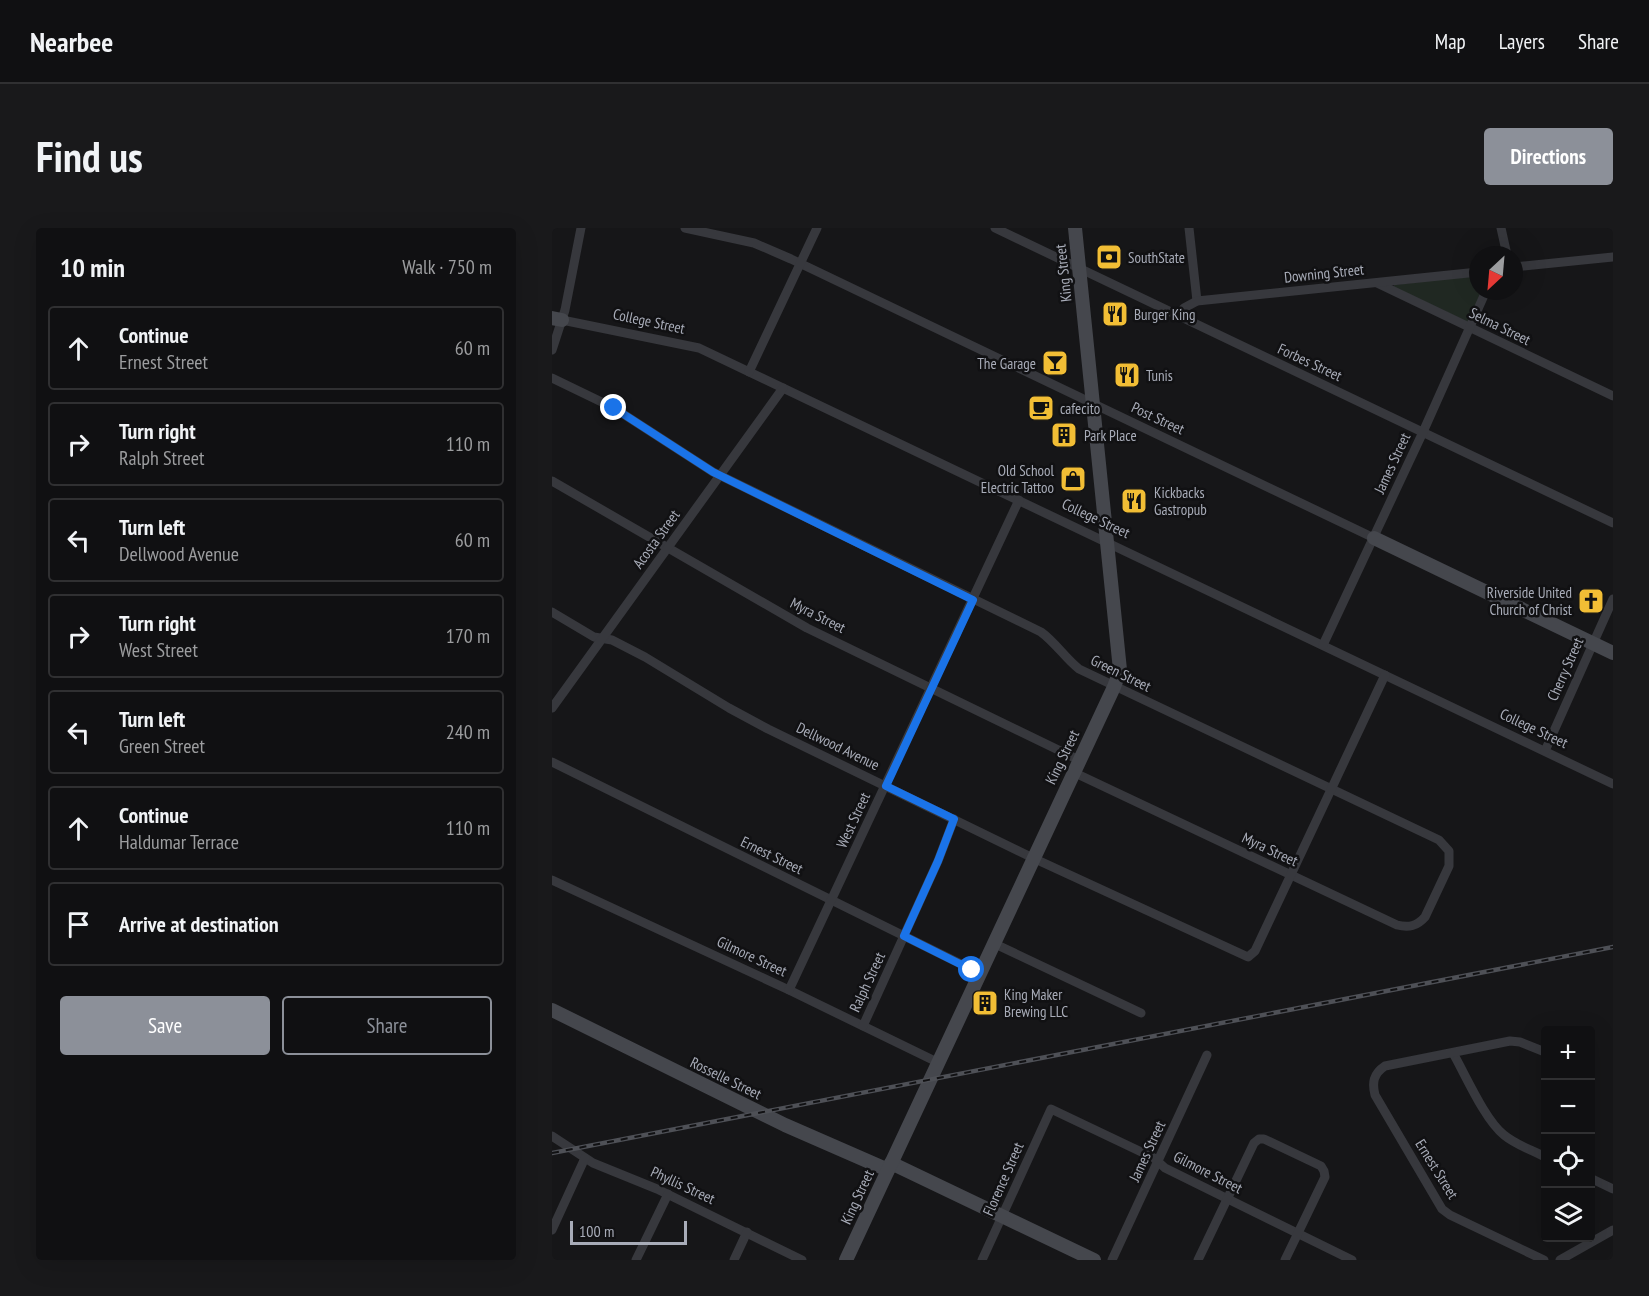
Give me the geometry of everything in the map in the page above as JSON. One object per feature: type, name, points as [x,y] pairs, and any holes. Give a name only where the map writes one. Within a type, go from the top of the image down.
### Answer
[{"type":"main road","name":"King Street","points":[[846,1260],[1120,670],[1075,228]]},
{"type":"main road","name":"Post Street","points":[[1374,538],[1613,653]]},
{"type":"main road","name":"Rosselle Street","points":[[552,1010],[785,1125],[889,1167],[1094,1260]]},
{"type":"street","points":[[552,350],[557,319],[581,228]]},
{"type":"street","name":"Post Street","points":[[685,228],[754,243],[1374,538]]},
{"type":"street","points":[[749,372],[818,228]]},
{"type":"street","name":"Forbes Street","points":[[995,228],[1613,523]]},
{"type":"street","points":[[1179,316],[1184,308],[1197,301],[1189,228]]},
{"type":"street","points":[[1501,228],[1506,246]]},
{"type":"street","points":[[1523,266],[1613,256]]},
{"type":"street","name":"Downing Street","points":[[1197,301],[1469,273]]},
{"type":"street","name":"Selma Street","points":[[1375,282],[1613,396]]},
{"type":"street","name":"James Street","points":[[1323,645],[1423,432],[1482,300]]},
{"type":"street","name":"College Street","points":[[557,319],[699,348],[1613,784]]},
{"type":"street","name":"Green Street","points":[[552,378],[614,408],[720,476],[1041,632],[1078,669],[1439,840],[1444,844],[1450,857],[1449,866],[1439,888]]},
{"type":"street","name":"Acosta Street","points":[[552,708],[783,388]]},
{"type":"street","name":"Myra Street","points":[[552,481],[807,628],[931,688],[1076,766],[1291,875],[1404,927],[1419,923],[1425,917],[1439,888]]},
{"type":"street","name":"West Street","points":[[789,990],[1019,500]]},
{"type":"street","name":"Cherry Street","points":[[1545,751],[1613,599]]},
{"type":"street","name":"Dellwood Avenue","points":[[552,612],[594,637],[612,640],[645,657],[758,724],[1033,858],[1248,957],[1255,951],[1291,875]]},
{"type":"street","points":[[1291,875],[1385,675]]},
{"type":"street","name":"Ernest Street","points":[[552,762],[979,973]]},
{"type":"street","name":"Ralph Street","points":[[863,1026],[938,861],[954,819]]},
{"type":"street","name":"Gilmore Street","points":[[552,880],[789,990],[937,1062]]},
{"type":"street","points":[[993,943],[1141,1013]]},
{"type":"street","points":[[1541,1050],[1529,1044],[1510,1041],[1453,1053],[1499,1131],[1511,1140],[1541,1155]]},
{"type":"street","name":"Ernest Street","points":[[1453,1053],[1385,1066],[1374,1077],[1375,1095],[1442,1209],[1544,1260]]},
{"type":"street","name":"James Street","points":[[1112,1260],[1207,1055]]},
{"type":"street","name":"Gilmore Street","points":[[1051,1109],[1154,1158],[1165,1168],[1352,1260]]},
{"type":"street","name":"Florence Street","points":[[982,1260],[1051,1109]]},
{"type":"street","name":"Phyllis Street","points":[[552,1136],[585,1158],[668,1194],[802,1260]]},
{"type":"street","points":[[1198,1260],[1254,1143],[1259,1139],[1264,1139],[1321,1166],[1324,1171],[1324,1177],[1285,1260]]},
{"type":"street","points":[[552,1230],[585,1158]]},
{"type":"street","points":[[1595,1180],[1613,1189]]},
{"type":"street","points":[[636,1260],[668,1194]]},
{"type":"street","points":[[1560,1260],[1613,1230]]},
{"type":"street","points":[[734,1260],[747,1232]]},
{"type":"shaded area","points":[[1469,276],[1469,300],[1478,300],[1468,322],[1394,285]]},
{"type":"railway","points":[[552,1153],[1613,947]]},
{"type":"place","name":"SouthState","points":[[1109,257]]},
{"type":"place","name":"Burger King","points":[[1115,314]]},
{"type":"place","name":"The Garage","points":[[1055,363]]},
{"type":"place","name":"Tunis","points":[[1127,375]]},
{"type":"place","name":"cafecito","points":[[1041,408]]},
{"type":"place","name":"Park Place","points":[[1064,435]]},
{"type":"place","name":"Old School Electric Tattoo","points":[[1073,479]]},
{"type":"place","name":"Kickbacks Gastropub","points":[[1134,501]]},
{"type":"place","name":"Riverside United Church of Christ","points":[[1591,601]]},
{"type":"place","name":"King Maker Brewing LLC","points":[[985,1003]]},
{"type":"route","points":[[614,408],[713,472],[973,600],[886,786],[954,819],[904,936],[972,970]]}]
